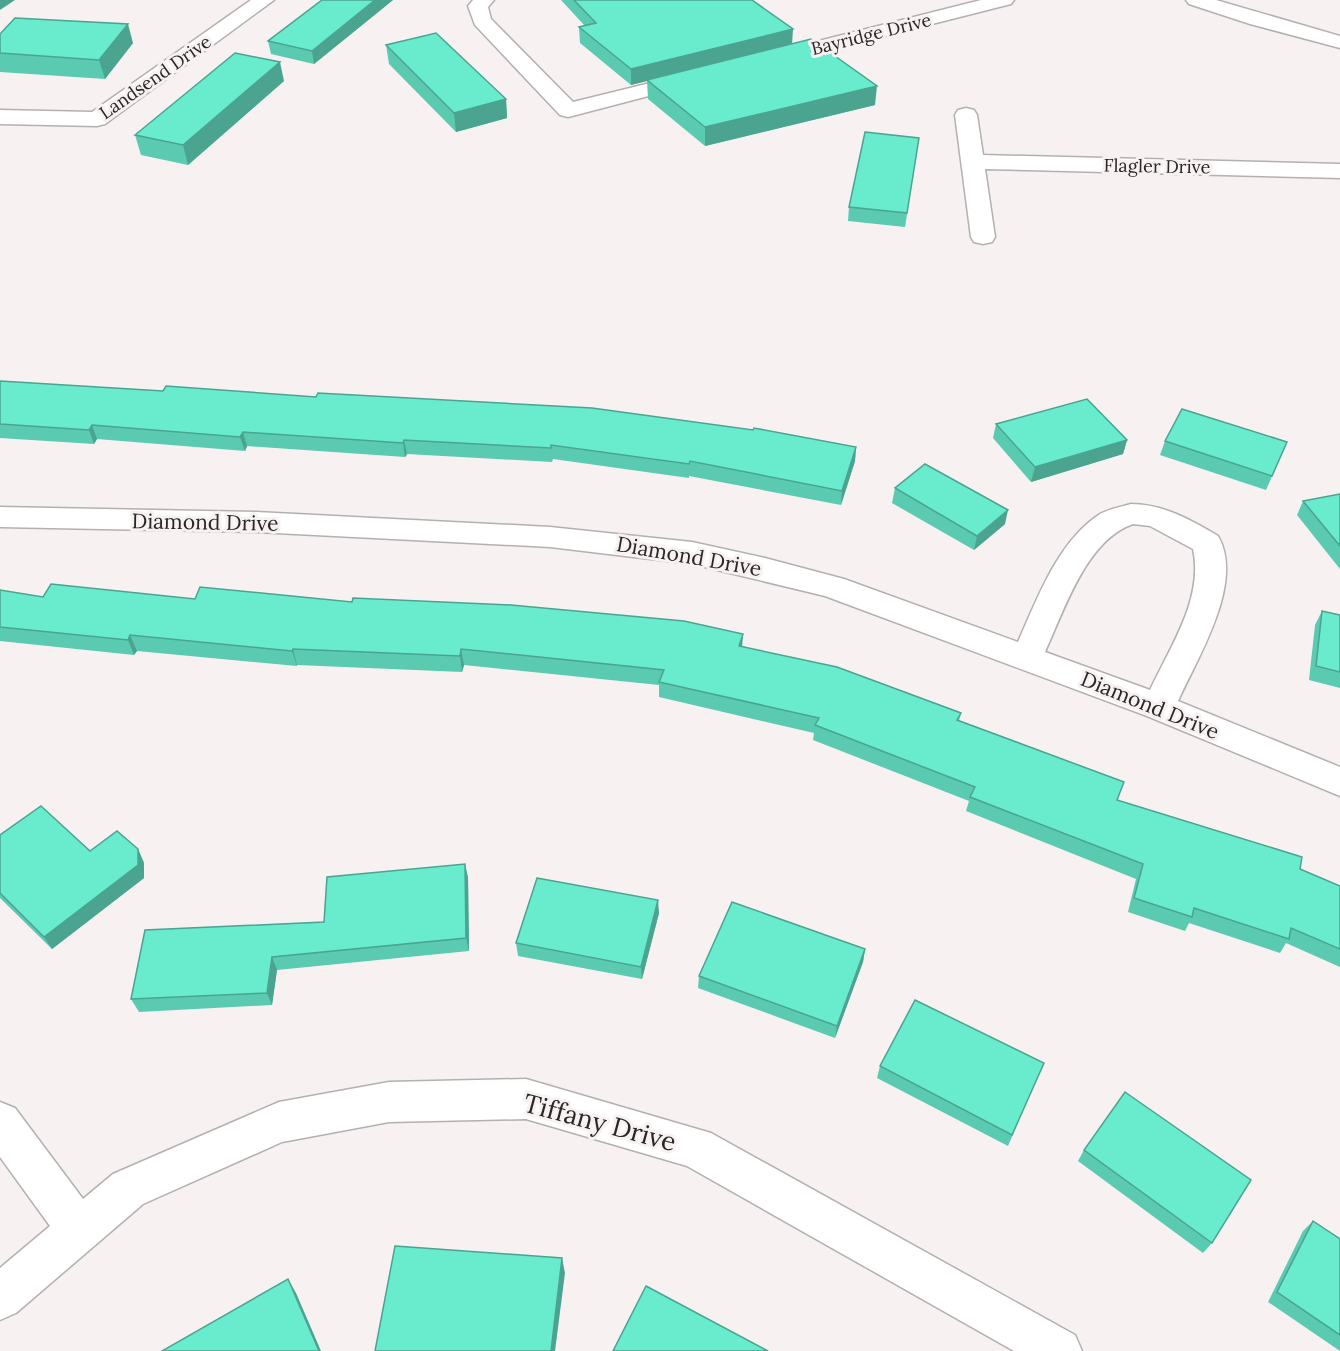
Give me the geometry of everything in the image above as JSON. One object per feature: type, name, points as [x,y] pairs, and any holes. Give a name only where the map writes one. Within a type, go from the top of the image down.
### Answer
[{"type":"street","name":"Landsend Drive","points":[[0,117],[97,119],[264,0]]},
{"type":"street","points":[[484,0],[478,6],[482,21],[568,110],[705,75]]},
{"type":"street","name":"Bayridge Drive","points":[[763,61],[1004,0]]},
{"type":"street","points":[[1196,0],[1257,20],[1340,42]]},
{"type":"street","points":[[966,115],[983,237]]},
{"type":"street","name":"Flagler Drive","points":[[973,162],[1340,171]]},
{"type":"street","points":[[1028,657],[1065,578],[1085,543],[1108,522],[1132,514],[1165,520],[1207,543],[1212,564],[1208,599],[1159,707]]},
{"type":"street","name":"Diamond Drive","points":[[0,517],[256,522],[550,537],[692,553],[833,587],[1159,707],[1340,782]]},
{"type":"street","name":"Tiffany Drive","points":[[0,1297],[128,1188],[279,1122],[389,1102],[526,1099],[696,1148],[1059,1351]]},
{"type":"street","points":[[0,1122],[79,1230]]},
{"type":"building","points":[[322,0],[375,0],[312,51],[268,41]]},
{"type":"building","points":[[574,0],[752,0],[793,29],[631,69],[579,27],[596,23]]},
{"type":"building","points":[[15,18],[128,24],[99,60],[0,53],[0,34]]},
{"type":"building","points":[[436,33],[506,99],[454,113],[386,45]]},
{"type":"building","points":[[811,39],[877,86],[705,127],[647,80]]},
{"type":"building","points":[[235,53],[280,62],[183,145],[135,135]]},
{"type":"building","points":[[865,132],[919,138],[907,213],[849,207]]},
{"type":"building","points":[[0,381],[163,391],[166,386],[316,397],[318,393],[592,408],[753,430],[754,428],[856,447],[842,491],[690,461],[689,464],[551,445],[551,448],[404,440],[403,443],[243,432],[240,437],[92,425],[89,430],[0,424]]},
{"type":"building","points":[[1087,399],[1127,440],[1035,467],[996,424]]},
{"type":"building","points":[[1182,409],[1287,442],[1272,476],[1165,441]]},
{"type":"building","points":[[925,464],[1008,510],[977,536],[895,488]]},
{"type":"building","points":[[1340,494],[1340,546],[1303,501]]},
{"type":"building","points":[[51,584],[195,599],[200,587],[352,602],[353,598],[511,605],[684,621],[743,634],[739,646],[837,667],[961,713],[957,720],[1124,782],[1117,800],[1302,857],[1300,869],[1340,886],[1340,949],[1291,928],[1289,939],[1194,908],[1192,917],[1134,898],[1143,864],[970,797],[975,787],[815,725],[819,718],[659,682],[664,670],[461,649],[460,656],[293,649],[292,651],[130,635],[128,640],[0,627],[0,590],[43,597]]},
{"type":"building","points":[[1322,611],[1340,615],[1340,672],[1316,666]]},
{"type":"building","points":[[41,806],[90,851],[117,831],[138,849],[138,865],[44,937],[0,893],[0,835]]},
{"type":"building","points":[[465,864],[466,938],[272,957],[267,993],[131,999],[145,930],[324,922],[327,877]]},
{"type":"building","points":[[537,878],[658,900],[641,967],[516,943]]},
{"type":"building","points":[[732,902],[865,949],[837,1026],[699,976]]},
{"type":"building","points":[[915,1000],[1044,1063],[1012,1135],[880,1066]]},
{"type":"building","points":[[1125,1092],[1251,1180],[1212,1243],[1084,1150]]},
{"type":"building","points":[[1313,1221],[1340,1239],[1340,1335],[1277,1292]]},
{"type":"building","points":[[395,1246],[562,1258],[551,1351],[375,1351]]},
{"type":"building","points":[[288,1279],[319,1351],[162,1351]]},
{"type":"building","points":[[646,1286],[768,1351],[613,1351]]}]
